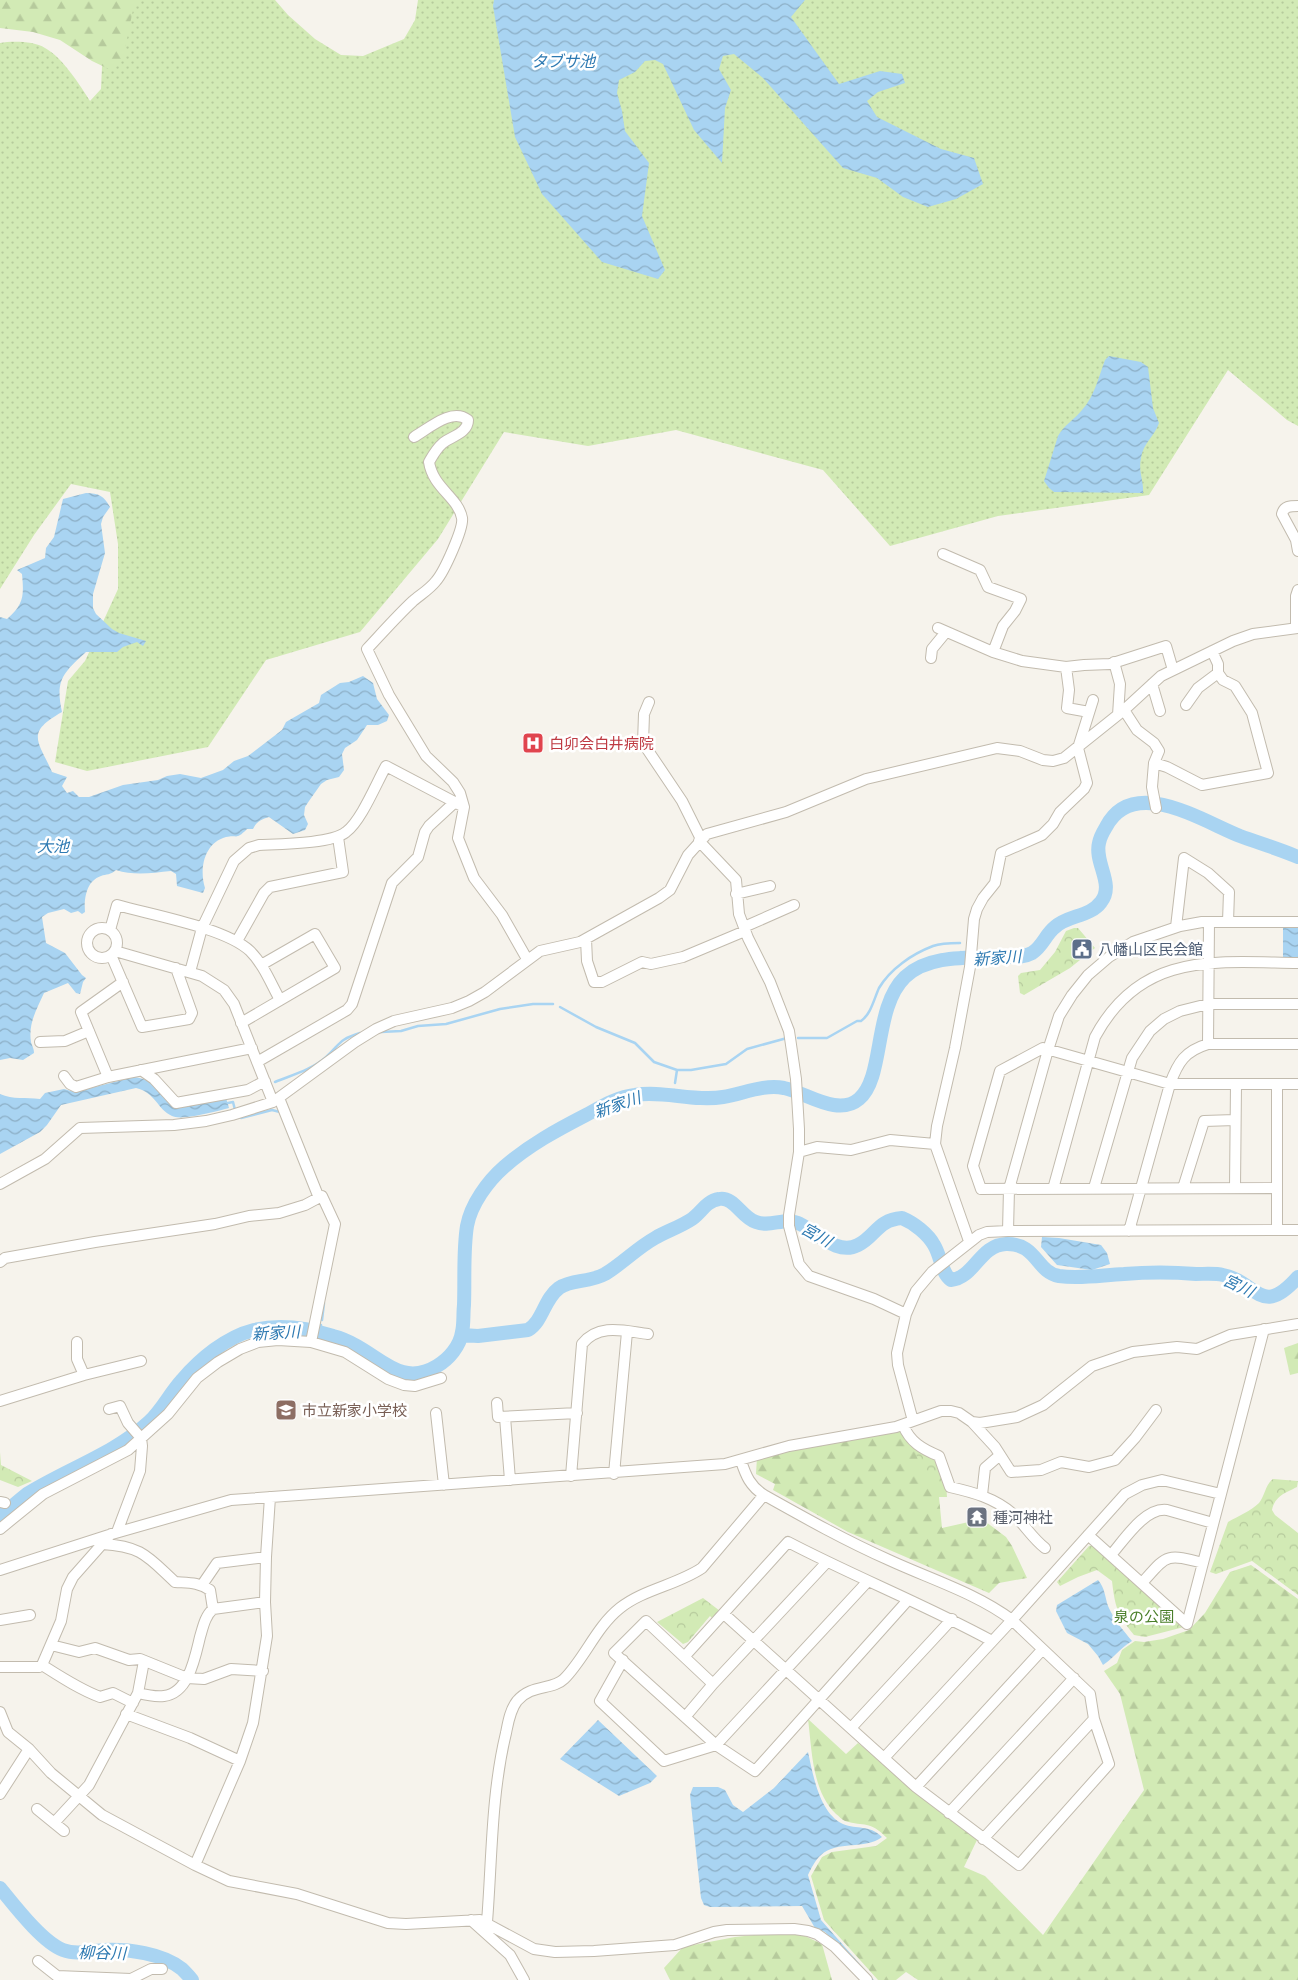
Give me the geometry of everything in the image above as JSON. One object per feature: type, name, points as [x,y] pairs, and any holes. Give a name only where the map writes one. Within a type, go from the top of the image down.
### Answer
[{"type":"street","points":[[414,438],[451,416],[465,417],[468,420],[466,428],[462,433],[442,444],[433,453],[429,462],[434,480],[458,508],[462,517],[462,523],[451,554],[437,580],[412,602],[367,648],[389,695],[426,756],[453,782],[460,793],[458,838],[474,878],[502,915],[527,959]]},
{"type":"street","points":[[1298,506],[1288,506],[1283,510],[1282,514],[1296,540],[1298,551]]},
{"type":"street","points":[[943,554],[980,570],[988,587],[1021,599],[1004,626],[992,652]]},
{"type":"street","points":[[0,1184],[45,1159],[80,1128],[174,1125],[236,1114],[276,1100],[342,1050],[376,1029],[394,1021],[452,1008],[469,1001],[485,992],[540,951],[586,939],[659,898],[670,890],[681,866],[700,840],[707,834],[786,812],[866,779],[997,748],[1008,749],[1043,760],[1053,761],[1064,758],[1121,712],[1161,676],[1233,641],[1253,634],[1297,627],[1296,596],[1298,590]]},
{"type":"street","points":[[931,658],[932,649],[942,630],[992,652],[1066,668],[1114,662],[1166,646],[1173,670]]},
{"type":"street","points":[[1154,763],[1202,784],[1268,773],[1252,713],[1235,686],[1223,680],[1218,673],[1218,664],[1212,651]]},
{"type":"street","points":[[1114,662],[1120,684],[1121,712],[1137,730],[1154,743],[1159,751],[1154,763],[1153,792],[1156,808]]},
{"type":"street","points":[[1066,668],[1069,690],[1068,708],[1089,712]]},
{"type":"street","points":[[1186,705],[1198,688],[1218,673]]},
{"type":"street","points":[[1152,684],[1160,711]]},
{"type":"street","points":[[969,1241],[935,1144],[937,1126],[955,1048],[970,967],[977,909],[995,883],[1001,853],[1042,835],[1053,824],[1060,812],[1084,789],[1087,783],[1078,748],[1093,700]]},
{"type":"street","points":[[648,702],[644,714],[643,743],[686,807],[700,840],[736,880],[739,914],[744,929],[770,982],[789,1031],[798,1103],[799,1152],[789,1214],[789,1226],[799,1264],[809,1276],[874,1299],[906,1314]]},
{"type":"street","points":[[190,972],[202,928],[234,861],[249,848],[259,845],[338,838],[346,833],[354,824],[386,766],[459,804]]},
{"type":"street","points":[[257,1062],[347,1010],[352,1004],[392,883],[418,857],[425,832],[429,826],[459,804]]},
{"type":"street","points":[[237,941],[264,893],[270,887],[343,872],[338,838]]},
{"type":"street","points":[[1176,927],[1184,858],[1208,873],[1229,892],[1228,922]]},
{"type":"street","points":[[736,894],[770,886]]},
{"type":"street","points":[[110,930],[118,905],[220,933],[237,941],[250,951],[261,965],[280,1000]]},
{"type":"street","points":[[586,939],[587,961],[594,982],[602,982],[642,962],[651,964],[669,961],[794,905]]},
{"type":"street","points":[[1208,1044],[1209,922]]},
{"type":"street","points":[[1008,1231],[1009,1189],[1048,1050],[1059,1016],[1072,995],[1088,975],[1109,957],[1133,942],[1176,927],[1209,922],[1298,922]]},
{"type":"street","points":[[176,968],[192,1013],[189,1019],[142,1027],[113,953],[117,940],[110,930],[104,928],[95,929],[88,936],[87,945],[91,954],[95,956],[104,958],[113,953],[176,968],[213,981],[224,990],[234,1004],[265,1082],[292,1134],[319,1198]]},
{"type":"street","points":[[241,1023],[335,968],[315,934],[261,965]]},
{"type":"street","points":[[1053,1188],[1095,1037],[1103,1022],[1115,1007],[1143,983],[1175,968],[1209,962],[1298,963]]},
{"type":"street","points":[[108,1077],[81,1012],[123,982]]},
{"type":"street","points":[[1094,1188],[1126,1073],[1139,1044],[1157,1025],[1180,1011],[1208,1004],[1298,1004]]},
{"type":"street","points":[[40,1042],[65,1041],[89,1031]]},
{"type":"street","points":[[1129,1231],[1170,1084],[1175,1070],[1186,1055],[1196,1048],[1208,1044],[1298,1044]]},
{"type":"street","points":[[64,1076],[70,1084],[76,1087],[108,1077],[252,1048]]},
{"type":"street","points":[[1276,1188],[981,1189],[972,1166],[1000,1071],[1042,1048],[1170,1084],[1298,1084]]},
{"type":"street","points":[[141,1070],[154,1079],[176,1103],[248,1090],[265,1082]]},
{"type":"street","points":[[1235,1188],[1236,1084]]},
{"type":"street","points":[[1277,1084],[1277,1230]]},
{"type":"street","points":[[1184,1188],[1204,1121],[1236,1120]]},
{"type":"street","points":[[799,1152],[817,1148],[851,1150],[890,1140],[935,1144]]},
{"type":"street","points":[[0,1262],[5,1258],[95,1242],[215,1224],[249,1216],[279,1213],[305,1205],[322,1196],[335,1224],[311,1342]]},
{"type":"street","points":[[913,1421],[898,1365],[897,1353],[906,1314],[916,1291],[932,1272],[969,1241],[987,1232],[1298,1230]]},
{"type":"street","points":[[972,1422],[993,1422],[1018,1417],[1043,1404],[1092,1366],[1132,1352],[1177,1348],[1197,1349],[1230,1335],[1298,1324]]},
{"type":"street","points":[[1088,1535],[1187,1624],[1264,1329]]},
{"type":"street","points":[[571,1476],[582,1344],[588,1336],[606,1330],[648,1334]]},
{"type":"street","points":[[614,1474],[627,1332]]},
{"type":"street","points":[[0,1529],[43,1494],[128,1450],[168,1414],[196,1378],[240,1349],[258,1342],[278,1340],[311,1342],[345,1352],[388,1379],[404,1385],[415,1386],[441,1378]]},
{"type":"street","points":[[77,1342],[78,1359],[84,1375]]},
{"type":"street","points":[[0,1400],[84,1375],[141,1362]]},
{"type":"street","points":[[497,1402],[498,1417],[577,1413]]},
{"type":"street","points":[[0,1667],[39,1667],[42,1665],[61,1622],[67,1589],[73,1577],[114,1533],[140,1471],[141,1438],[128,1423],[120,1406],[109,1409]]},
{"type":"street","points":[[0,1570],[114,1533],[216,1503],[270,1497],[614,1474],[656,1468],[725,1464],[789,1446],[903,1425],[941,1411],[959,1413],[972,1422],[995,1446],[1011,1472],[1041,1470],[1061,1462],[1089,1467],[1115,1460],[1156,1410]]},
{"type":"street","points":[[436,1413],[444,1485]]},
{"type":"street","points":[[505,1417],[510,1480]]},
{"type":"street","points":[[903,1425],[915,1444],[939,1456],[950,1487],[982,1495],[1012,1513],[1031,1533],[1034,1539],[1045,1548]]},
{"type":"street","points":[[982,1495],[985,1468],[1000,1455]]},
{"type":"street","points":[[724,1614],[916,1787],[1019,1865],[1109,1764],[1094,1719],[1090,1694],[1012,1620],[993,1606],[839,1536],[764,1495],[754,1489],[746,1477],[741,1461]]},
{"type":"street","points":[[884,1758],[1012,1620],[1036,1589],[1125,1494],[1142,1485],[1162,1480],[1221,1494],[1227,1505]]},
{"type":"street","points":[[487,1922],[500,1762],[510,1716],[516,1702],[531,1690],[563,1680],[603,1625],[621,1608],[640,1596],[690,1576],[702,1568],[764,1495]]},
{"type":"street","points":[[195,1865],[240,1761],[253,1723],[263,1671],[267,1636],[265,1602],[270,1497]]},
{"type":"street","points":[[1110,1555],[1145,1516],[1153,1511],[1167,1510],[1213,1523]]},
{"type":"street","points":[[686,1656],[788,1542],[827,1562],[952,1619],[992,1641]]},
{"type":"street","points":[[42,1665],[67,1681],[100,1697],[113,1692],[135,1698],[174,1693],[187,1678],[194,1661],[204,1623],[213,1609],[210,1590],[194,1582],[175,1582],[143,1553],[133,1548],[102,1544]]},
{"type":"street","points":[[202,1585],[217,1563],[266,1557]]},
{"type":"street","points":[[1142,1583],[1163,1560],[1170,1557],[1203,1563]]},
{"type":"street","points":[[686,1716],[713,1684],[827,1562]]},
{"type":"street","points":[[623,1660],[600,1700],[664,1760],[716,1745],[868,1581]]},
{"type":"street","points":[[713,1684],[686,1656],[646,1621],[614,1653],[716,1745],[755,1771],[908,1600]]},
{"type":"street","points":[[213,1609],[265,1602]]},
{"type":"street","points":[[0,1620],[30,1615]]},
{"type":"street","points":[[851,1728],[952,1619]]},
{"type":"street","points":[[51,1645],[79,1652],[95,1648],[129,1660],[144,1661],[187,1678],[204,1679],[231,1669],[263,1671]]},
{"type":"street","points":[[916,1787],[1042,1650]]},
{"type":"street","points":[[54,1823],[89,1785],[135,1698],[144,1661]]},
{"type":"street","points":[[949,1813],[1074,1678]]},
{"type":"street","points":[[0,1712],[8,1732],[29,1749],[51,1773],[102,1815],[195,1865],[229,1880],[297,1894],[388,1923],[406,1924],[471,1920],[487,1922],[534,1949],[555,1952],[675,1945],[714,1932],[727,1930],[808,1931],[817,1934],[835,1947],[867,1980]]},
{"type":"street","points":[[126,1714],[190,1738],[240,1761]]},
{"type":"street","points":[[983,1839],[1094,1719]]},
{"type":"street","points":[[0,1794],[29,1749]]},
{"type":"street","points":[[37,1810],[64,1831]]},
{"type":"street","points":[[471,1920],[510,1956],[524,1980]]},
{"type":"street","points":[[38,1961],[57,1976],[96,1979],[128,1980],[144,1977],[151,1969],[162,1969]]},
{"type":"green space","points":[[0,0],[135,0],[123,58],[113,71],[92,61],[60,40],[33,32],[0,28]]},
{"type":"green space","points":[[105,0],[275,0],[288,15],[315,39],[341,55],[363,56],[404,39],[415,20],[418,0],[1298,0],[1298,426],[1287,420],[1228,370],[1149,495],[998,516],[890,546],[823,470],[676,430],[588,446],[504,432],[438,539],[360,632],[266,660],[208,747],[87,771],[55,762],[68,681],[85,661],[118,589],[118,544],[110,492],[71,484],[34,535],[0,589],[0,43],[29,43],[45,48],[64,65],[90,101],[101,89]]},
{"type":"green space","points":[[1078,928],[1095,948],[1070,968],[1024,995],[1020,993],[1018,976],[1021,973],[1040,970],[1055,952],[1066,931]]},
{"type":"green space","points":[[1298,1343],[1298,1373],[1290,1375],[1284,1348]]},
{"type":"green space","points":[[900,1430],[914,1448],[937,1458],[946,1484],[947,1497],[939,1497],[942,1528],[982,1519],[1006,1537],[1027,1578],[999,1583],[989,1593],[848,1532],[773,1490],[775,1484],[756,1474],[757,1457]]},
{"type":"green space","points":[[0,1452],[1,1465],[32,1481],[18,1487],[0,1480]]},
{"type":"green space","points":[[919,1452],[936,1458],[946,1485],[926,1483],[916,1454]]},
{"type":"green space","points":[[1273,1479],[1298,1481],[1297,1487],[1275,1501],[1272,1510],[1275,1515],[1298,1533],[1298,1595],[1252,1561],[1216,1574],[1210,1572],[1228,1522],[1256,1506],[1263,1497],[1268,1484]]},
{"type":"green space","name":"泉の公園","points":[[1095,1545],[1184,1627],[1145,1637],[1134,1635],[1118,1610],[1112,1581],[1097,1570],[1060,1586],[1057,1582],[1089,1546]]},
{"type":"green space","points":[[1251,1565],[1298,1599],[1298,1980],[918,1980],[906,1972],[896,1980],[878,1980],[824,1920],[811,1876],[822,1857],[832,1852],[876,1846],[887,1838],[871,1826],[844,1820],[828,1805],[814,1770],[808,1719],[846,1754],[858,1743],[977,1840],[964,1867],[985,1876],[1043,1935],[1144,1790],[1120,1694],[1104,1671],[1117,1663],[1122,1650],[1135,1641],[1144,1642],[1163,1639],[1189,1630],[1205,1613],[1230,1572]]},
{"type":"green space","points":[[703,1598],[720,1611],[713,1619],[710,1616],[688,1642],[683,1644],[657,1622]]},
{"type":"green space","points":[[794,1931],[822,1944],[832,1980],[670,1980],[664,1968],[683,1947],[735,1937]]},
{"type":"water","name":"タブサ池","points":[[494,0],[805,0],[791,17],[839,84],[880,71],[902,74],[905,83],[878,92],[867,101],[877,117],[941,149],[974,158],[983,184],[956,199],[928,207],[903,197],[877,178],[843,168],[763,78],[734,54],[723,56],[719,69],[731,90],[725,108],[722,163],[694,130],[663,64],[655,60],[645,61],[635,72],[619,80],[617,93],[625,131],[649,163],[642,216],[665,270],[658,279],[602,262],[542,194],[515,137],[493,6]]},
{"type":"water","points":[[1109,356],[1141,362],[1148,367],[1153,408],[1159,423],[1142,453],[1140,468],[1143,493],[1054,492],[1044,481],[1058,436],[1090,399],[1105,360]]},
{"type":"water","name":"大池","points":[[86,493],[101,496],[110,507],[103,517],[101,524],[105,553],[93,594],[93,608],[96,614],[112,629],[146,641],[143,646],[137,642],[123,647],[117,652],[86,652],[66,672],[60,684],[62,712],[43,726],[38,738],[52,772],[67,777],[62,786],[67,793],[73,791],[79,797],[89,797],[123,785],[158,780],[167,776],[180,774],[201,778],[223,770],[234,761],[248,756],[282,730],[286,722],[319,703],[321,695],[340,683],[349,682],[363,676],[373,683],[377,699],[389,715],[387,721],[378,725],[367,725],[357,740],[345,748],[342,754],[344,770],[339,777],[327,780],[321,784],[305,807],[304,815],[308,824],[305,830],[293,834],[269,817],[256,824],[253,829],[247,829],[238,836],[226,837],[213,845],[208,851],[203,865],[205,888],[203,893],[177,886],[176,874],[171,871],[136,873],[116,870],[96,878],[92,882],[87,891],[85,912],[82,914],[78,911],[71,913],[64,909],[48,913],[42,917],[46,943],[65,953],[86,978],[80,994],[76,993],[68,983],[44,993],[34,1016],[30,1035],[34,1053],[23,1060],[10,1058],[0,1060],[0,617],[7,619],[17,609],[22,599],[22,574],[17,570],[45,558],[46,548],[54,537],[63,499]]},
{"type":"water","points":[[1283,925],[1298,925],[1298,960],[1283,960]]},
{"type":"water","points":[[134,1077],[152,1083],[174,1105],[226,1098],[229,1108],[200,1115],[172,1116],[143,1090],[136,1088],[61,1105],[40,1132],[0,1154],[0,1094],[15,1098],[40,1099],[45,1093],[64,1089],[75,1092]]},
{"type":"water","points":[[1042,1237],[1101,1245],[1107,1253],[1110,1264],[1092,1270],[1057,1265],[1041,1247]]},
{"type":"water","points":[[1098,1580],[1113,1616],[1132,1641],[1103,1665],[1088,1644],[1067,1633],[1056,1611],[1057,1605]]},
{"type":"water","points":[[598,1720],[657,1776],[650,1783],[619,1796],[560,1759]]},
{"type":"water","points":[[808,1752],[818,1792],[828,1811],[843,1824],[872,1830],[882,1837],[868,1843],[828,1850],[817,1859],[808,1875],[821,1920],[874,1980],[869,1980],[825,1932],[815,1928],[802,1906],[710,1907],[704,1905],[701,1898],[690,1795],[693,1787],[718,1787],[725,1790],[733,1805],[743,1812],[774,1788]]},
{"type":"waterway","name":"新家川","points":[[0,1517],[27,1494],[106,1452],[135,1433],[154,1417],[178,1385],[197,1364],[224,1343],[244,1333],[273,1327],[304,1329],[345,1340],[385,1364],[404,1372],[414,1373],[437,1366],[453,1352],[461,1337],[464,1305],[465,1245],[467,1226],[472,1209],[486,1186],[514,1159],[564,1126],[628,1096],[656,1094],[712,1098],[731,1096],[761,1088],[776,1087],[832,1105],[842,1106],[851,1104],[859,1099],[867,1089],[873,1075],[888,1006],[895,990],[905,977],[914,970],[936,961],[1028,955],[1036,950],[1060,923],[1091,911],[1101,902],[1106,888],[1098,851],[1101,837],[1118,812],[1133,804],[1150,803],[1169,806],[1240,836],[1298,857]]},
{"type":"waterway","points":[[798,1038],[827,1038],[857,1021],[861,1021],[870,1010],[879,988],[895,968],[917,953],[933,946],[960,943]]},
{"type":"waterway","name":"新家川","points":[[961,952],[962,959]]},
{"type":"waterway","points":[[381,1032],[446,1024],[500,1009],[533,1004],[553,1004]]},
{"type":"waterway","points":[[560,1007],[596,1027],[635,1043],[654,1062],[677,1070],[691,1070],[726,1064],[747,1049],[787,1038]]},
{"type":"waterway","points":[[275,1082],[314,1066],[343,1040],[360,1033]]},
{"type":"waterway","points":[[675,1083],[677,1070]]},
{"type":"waterway","name":"新家川","points":[[673,1096],[674,1090]]},
{"type":"waterway","points":[[228,1103],[233,1102],[235,1110]]},
{"type":"waterway","points":[[237,1116],[241,1118],[272,1110],[280,1112]]},
{"type":"waterway","name":"宮川","points":[[462,1335],[478,1336],[528,1330],[537,1321],[550,1298],[559,1288],[569,1283],[593,1279],[605,1274],[648,1242],[687,1222],[704,1207],[719,1199],[724,1199],[734,1204],[746,1216],[756,1222],[767,1224],[783,1221],[794,1222],[828,1242],[850,1248],[864,1241],[887,1222],[902,1218],[920,1229],[928,1237],[936,1249],[945,1273],[951,1280],[966,1274],[990,1250],[1006,1244],[1024,1248],[1045,1269],[1059,1276],[1067,1277],[1133,1273],[1217,1274],[1234,1279],[1267,1297],[1286,1289],[1298,1277]]},
{"type":"waterway","points":[[322,1320],[324,1303]]},
{"type":"waterway","name":"新家川","points":[[320,1333],[321,1325]]},
{"type":"waterway","name":"柳谷川","points":[[0,1888],[46,1939],[63,1950],[78,1952],[113,1950],[144,1953],[165,1959],[174,1964],[182,1969],[192,1980]]},
{"type":"place","name":"白卯会白井病院","points":[[533,743]]},
{"type":"place","name":"八幡山区民会館","points":[[1082,949]]},
{"type":"place","name":"市立新家小学校","points":[[286,1410]]},
{"type":"place","name":"種河神社","points":[[977,1517]]}]
